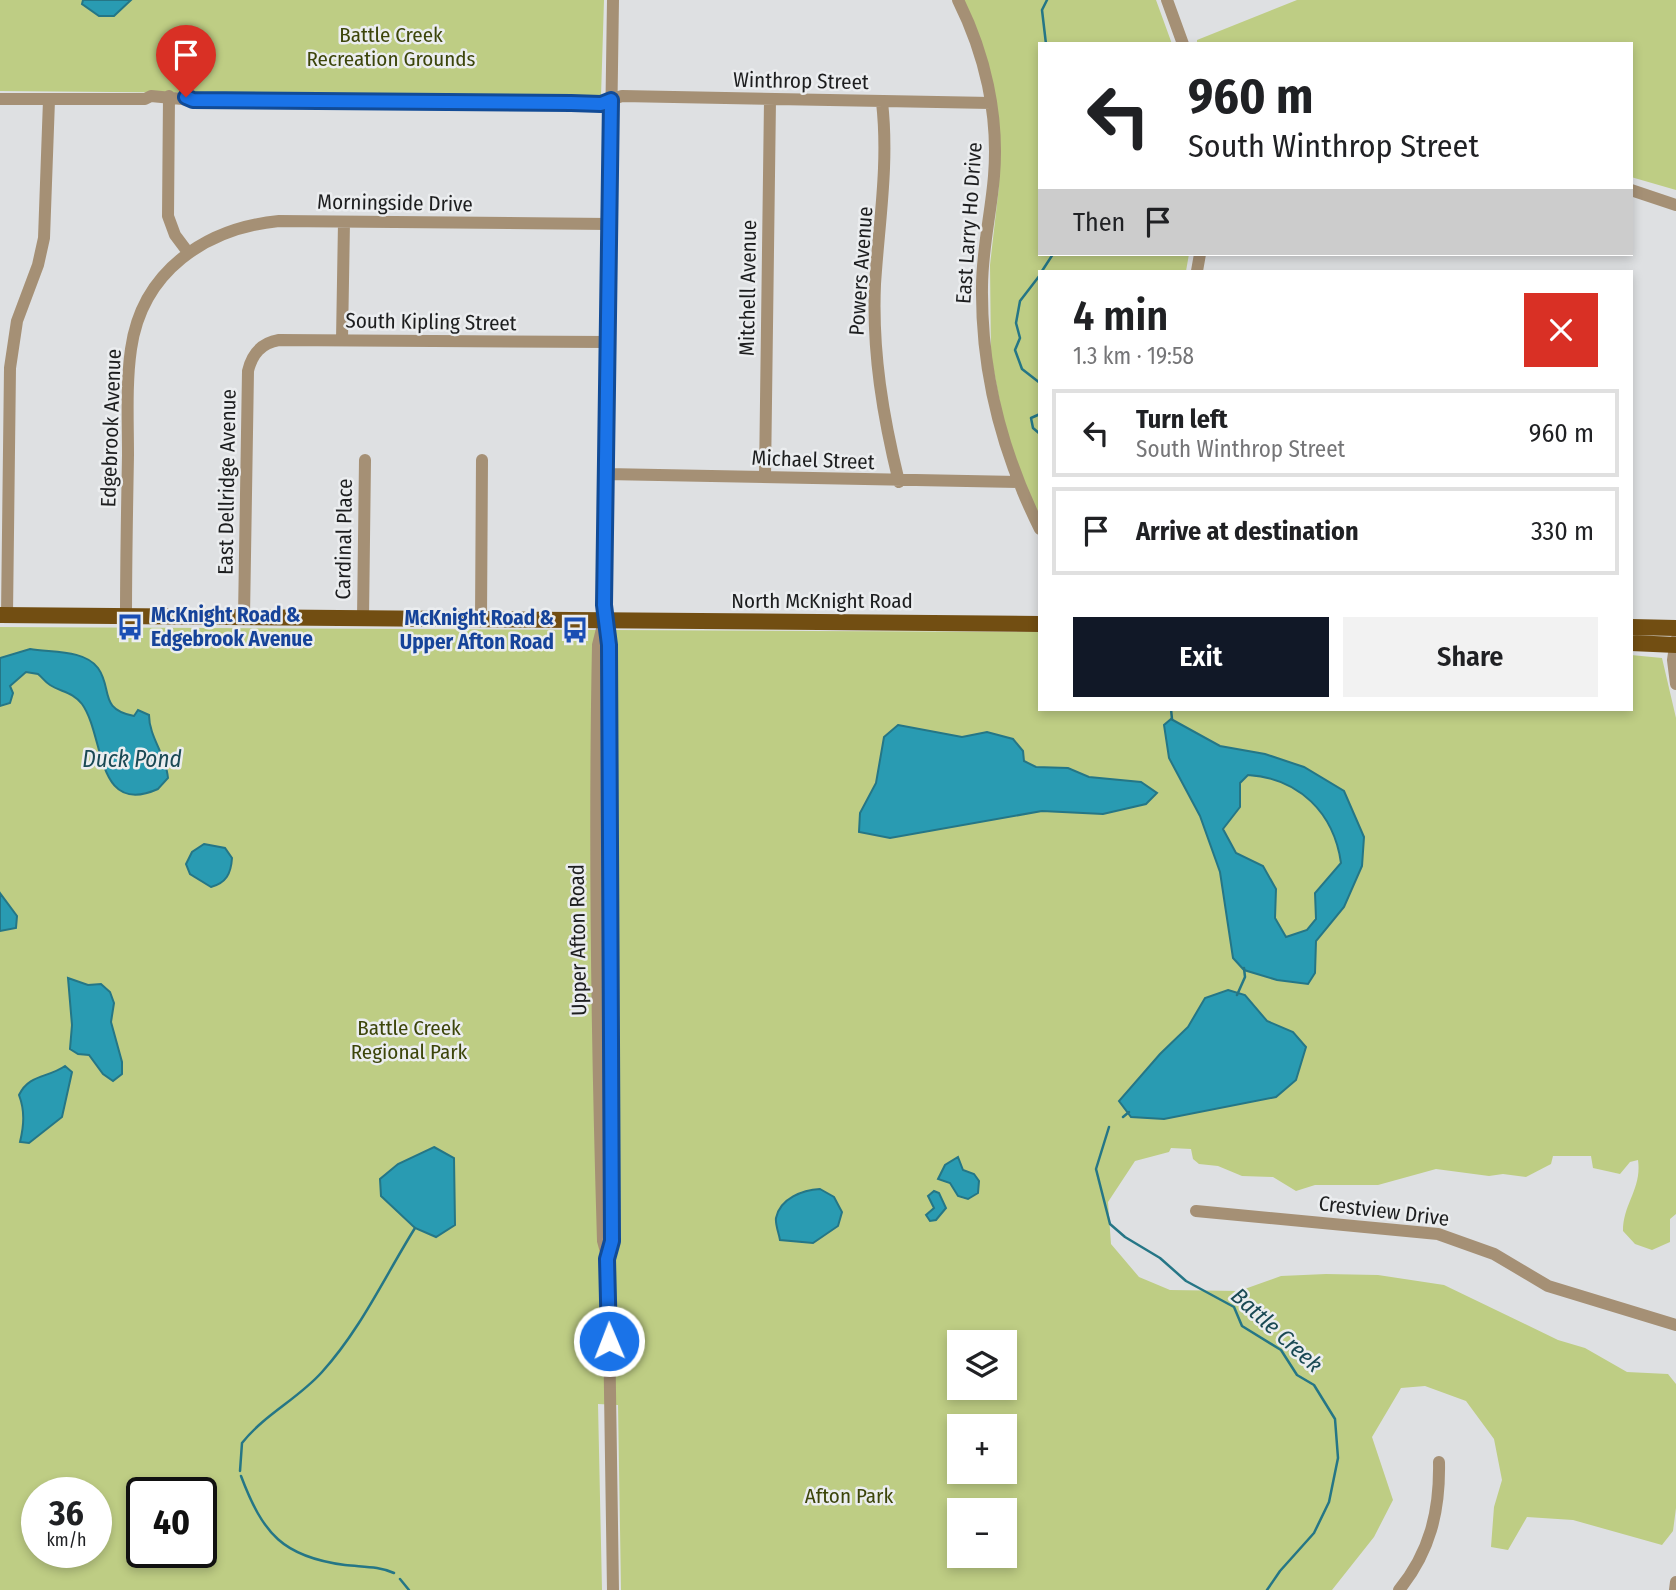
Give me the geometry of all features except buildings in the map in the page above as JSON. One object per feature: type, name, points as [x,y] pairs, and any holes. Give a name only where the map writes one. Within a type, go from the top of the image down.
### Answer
[{"type":"main road","name":"North McKnight Road","points":[[4,615],[1038,624]]},
{"type":"main road","points":[[1633,627],[1676,628]]},
{"type":"main road","points":[[1633,643],[1675,643]]},
{"type":"street","name":"Upper Afton Road","points":[[613,0],[604,621],[609,645],[613,1108],[612,1241],[607,1259],[613,1590]]},
{"type":"street","name":"East Larry Ho Drive","points":[[958,0],[978,47],[991,103],[994,175],[984,251],[983,317],[989,382],[1005,447],[1038,525]]},
{"type":"street","points":[[1167,0],[1182,42]]},
{"type":"street","name":"Winthrop Street","points":[[0,99],[598,104],[622,96],[991,103]]},
{"type":"street","points":[[169,99],[168,216],[175,235],[187,251]]},
{"type":"street","points":[[4,615],[10,368],[17,321],[38,265],[44,238],[48,100]]},
{"type":"street","name":"Mitchell Avenue","points":[[765,477],[770,100]]},
{"type":"street","name":"Powers Avenue","points":[[882,102],[886,162],[876,284],[876,349],[883,415],[899,482]]},
{"type":"street","points":[[1633,191],[1676,205]]},
{"type":"street","points":[[342,340],[344,222]]},
{"type":"street","name":"Morningside Drive","points":[[187,251],[222,233],[258,223],[609,224]]},
{"type":"street","name":"Edgebrook Avenue","points":[[126,615],[131,349],[146,301],[170,268],[187,251]]},
{"type":"street","name":"South Kipling Street","points":[[257,350],[279,340],[607,342]]},
{"type":"street","name":"East Dellridge Avenue","points":[[244,617],[247,371],[257,350]]},
{"type":"street","name":"Cardinal Place","points":[[363,619],[365,460]]},
{"type":"street","points":[[481,619],[482,460]]},
{"type":"street","name":"Michael Street","points":[[606,474],[899,482],[1018,482]]},
{"type":"street","points":[[1675,643],[1676,684]]},
{"type":"street","name":"Crestview Drive","points":[[1196,1211],[1438,1234],[1494,1254],[1548,1286],[1676,1325]]},
{"type":"street","points":[[1399,1590],[1432,1534],[1439,1496],[1439,1462]]},
{"type":"street","points":[[1675,1590],[1676,1582]]},
{"type":"green space","name":"Battle Creek Recreation Grounds","points":[[0,0],[604,0],[601,96],[0,91]]},
{"type":"green space","points":[[963,0],[1156,0],[1171,42],[1038,42],[1038,256],[1189,256],[1186,270],[1038,270],[1038,513],[1022,479],[1003,419],[991,356],[990,265],[999,186],[1000,138]]},
{"type":"green space","points":[[1297,0],[1676,0],[1676,190],[1633,178],[1633,42],[1197,40]]},
{"type":"green space","name":"Battle Creek Regional Park","points":[[0,627],[1038,632],[1038,711],[1633,711],[1633,655],[1662,658],[1676,718],[1676,1214],[1670,1219],[1670,1242],[1652,1250],[1635,1244],[1623,1231],[1639,1170],[1638,1160],[1630,1162],[1620,1174],[1593,1168],[1591,1156],[1553,1156],[1551,1164],[1526,1177],[1503,1174],[1489,1176],[1436,1169],[1378,1185],[1315,1185],[1296,1191],[1273,1177],[1242,1176],[1218,1166],[1199,1164],[1193,1159],[1191,1149],[1171,1148],[1169,1152],[1135,1161],[1108,1202],[1111,1244],[1139,1277],[1170,1290],[1239,1291],[1281,1276],[1326,1274],[1378,1275],[1444,1285],[1558,1340],[1585,1348],[1627,1372],[1668,1374],[1676,1384],[1676,1508],[1673,1531],[1662,1545],[1573,1520],[1527,1517],[1508,1550],[1491,1547],[1494,1507],[1502,1480],[1494,1439],[1466,1401],[1425,1386],[1401,1388],[1372,1437],[1393,1500],[1374,1537],[1332,1590],[621,1590],[618,1405],[598,1404],[602,1590],[0,1590]]},
{"type":"water","points":[[83,0],[131,0],[114,16],[99,16],[82,4]]},
{"type":"water","name":"Duck Pond","points":[[30,649],[76,655],[92,662],[102,676],[108,697],[115,708],[134,716],[138,710],[149,715],[168,778],[158,789],[138,795],[123,792],[112,783],[82,704],[71,695],[48,684],[38,674],[26,672],[10,686],[13,693],[10,703],[0,706],[0,658]]},
{"type":"water","points":[[1171,719],[1220,746],[1265,754],[1304,767],[1344,791],[1364,837],[1362,866],[1344,907],[1316,941],[1315,973],[1308,984],[1277,980],[1244,970],[1233,958],[1220,872],[1200,816],[1169,758],[1164,725]],"holes":[[[1248,775],[1283,783],[1311,801],[1331,829],[1341,863],[1315,893],[1316,919],[1307,930],[1286,937],[1275,918],[1276,889],[1263,866],[1236,853],[1223,829],[1240,807],[1240,783]]]},
{"type":"water","points":[[898,725],[962,737],[987,732],[1013,739],[1023,751],[1024,761],[1036,767],[1068,768],[1089,777],[1141,782],[1157,793],[1146,804],[1103,814],[1042,811],[890,838],[859,832],[860,813],[876,783],[884,737]]},
{"type":"water","points":[[204,844],[225,848],[232,858],[227,877],[211,887],[190,874],[186,864],[192,852]]},
{"type":"water","points":[[0,893],[17,916],[16,928],[0,931]]},
{"type":"water","points":[[68,978],[88,985],[101,984],[110,992],[114,1003],[111,1022],[122,1062],[122,1074],[113,1081],[103,1074],[89,1055],[78,1054],[70,1049],[72,1025]]},
{"type":"water","points":[[1228,990],[1245,995],[1267,1021],[1293,1032],[1306,1047],[1296,1080],[1276,1097],[1164,1119],[1131,1117],[1119,1101],[1188,1027],[1205,998]]},
{"type":"water","points":[[65,1066],[72,1072],[62,1117],[29,1143],[20,1142],[23,1118],[19,1095],[23,1088],[33,1080]]},
{"type":"water","points":[[434,1147],[454,1158],[455,1225],[436,1237],[415,1228],[381,1196],[380,1179],[398,1164]]},
{"type":"water","points":[[958,1157],[963,1170],[974,1174],[979,1181],[978,1193],[968,1199],[958,1196],[950,1183],[938,1179],[945,1165]]},
{"type":"water","points":[[820,1189],[834,1197],[842,1212],[838,1226],[813,1243],[780,1240],[776,1220],[782,1205],[800,1193]]},
{"type":"water","points":[[934,1191],[939,1193],[946,1208],[936,1220],[930,1221],[926,1215],[934,1208],[928,1196]]},
{"type":"waterway","name":"Battle Creek","points":[[1046,42],[1042,10],[1047,0]]},
{"type":"waterway","name":"Battle Creek","points":[[1043,270],[1052,256]]},
{"type":"waterway","name":"Battle Creek","points":[[1038,278],[1020,301],[1016,323],[1020,338],[1015,350],[1022,369],[1038,381]]},
{"type":"waterway","name":"Battle Creek","points":[[1038,415],[1031,418],[1033,428],[1038,432]]},
{"type":"waterway","name":"Battle Creek","points":[[1171,711],[1172,719]]},
{"type":"waterway","name":"Battle Creek","points":[[1237,995],[1245,977],[1244,968]]},
{"type":"waterway","name":"Battle Creek","points":[[1123,1117],[1129,1112]]},
{"type":"waterway","name":"Battle Creek","points":[[1109,1127],[1096,1169],[1110,1224],[1125,1237],[1160,1258],[1186,1281],[1234,1307],[1242,1326],[1281,1350],[1297,1375],[1314,1385],[1335,1419],[1338,1458],[1329,1502],[1314,1533],[1267,1590]]},
{"type":"waterway","points":[[240,1471],[242,1443],[261,1423],[313,1382],[336,1355],[361,1320],[415,1228]]},
{"type":"waterway","points":[[241,1476],[267,1528],[291,1549],[324,1561],[394,1573]]},
{"type":"waterway","points":[[400,1579],[409,1590]]},
{"type":"place","name":"McKnight Road & Edgebrook Avenue","points":[[130,627]]},
{"type":"place","name":"McKnight Road & Upper Afton Road","points":[[575,630]]},
{"type":"route","points":[[186,97],[193,100],[601,104],[611,100],[604,605],[609,645],[613,1108],[612,1241],[607,1259],[609,1341]]},
{"type":"park label","name":"Afton Park","points":[[849,1496]]}]
